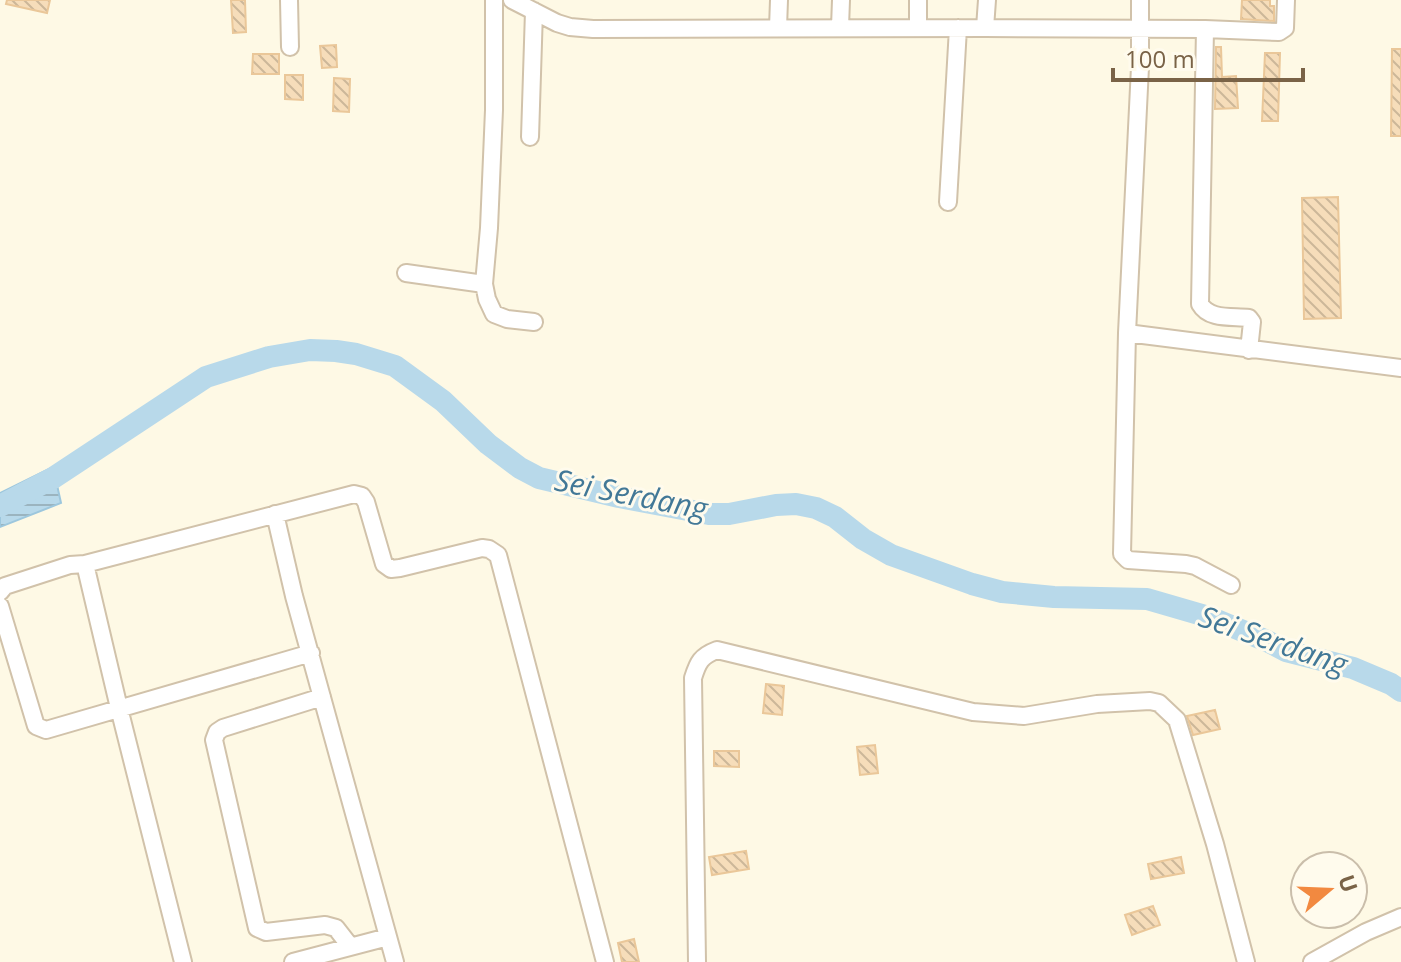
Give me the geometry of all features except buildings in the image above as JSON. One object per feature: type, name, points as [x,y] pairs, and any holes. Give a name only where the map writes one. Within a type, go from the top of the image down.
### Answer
[{"type":"street","points":[[289,0],[290,47]]},
{"type":"street","points":[[494,0],[494,110],[484,284],[494,314],[534,322]]},
{"type":"street","points":[[512,0],[557,23],[581,28],[1282,31],[1285,28],[1286,0]]},
{"type":"street","points":[[778,28],[779,0]]},
{"type":"street","points":[[840,27],[841,0]]},
{"type":"street","points":[[918,0],[918,28]]},
{"type":"street","points":[[985,28],[987,0]]},
{"type":"street","points":[[1140,0],[1140,83],[1127,333],[1122,554],[1133,561],[1195,566],[1231,585]]},
{"type":"street","points":[[530,137],[534,11]]},
{"type":"street","points":[[948,202],[958,28]]},
{"type":"street","points":[[1205,29],[1200,304],[1210,315],[1247,318],[1252,322],[1249,346]]},
{"type":"street","points":[[406,273],[484,284]]},
{"type":"street","points":[[1127,333],[1249,346],[1401,368]]},
{"type":"street","points":[[0,592],[5,586],[70,565],[85,564],[354,494],[359,494],[366,502],[384,564],[391,569],[489,549],[498,555],[605,962]]},
{"type":"street","points":[[275,514],[294,596],[395,962]]},
{"type":"street","points":[[85,564],[183,962]]},
{"type":"street","points":[[0,606],[38,728],[46,730],[311,653]]},
{"type":"street","points":[[697,962],[693,678],[697,662],[704,655],[717,650],[973,712],[1024,716],[1097,704],[1159,703],[1177,720],[1215,844],[1246,962]]},
{"type":"street","points":[[322,697],[223,728],[214,740],[257,928],[266,932],[325,925],[336,928],[350,946]]},
{"type":"street","points":[[1312,962],[1366,932],[1401,917]]},
{"type":"street","points":[[293,962],[388,937]]},
{"type":"water","points":[[53,467],[61,503],[0,527],[0,493]]},
{"type":"waterway","name":"Sei Serdang","points":[[0,506],[53,478],[206,377],[269,357],[310,350],[336,351],[395,366],[443,401],[488,444],[539,478],[709,514],[729,514],[776,505],[796,504],[816,508],[835,517],[863,539],[891,555],[972,584],[1002,592],[1054,597],[1147,599],[1209,617],[1286,651],[1353,668],[1401,691]]}]
